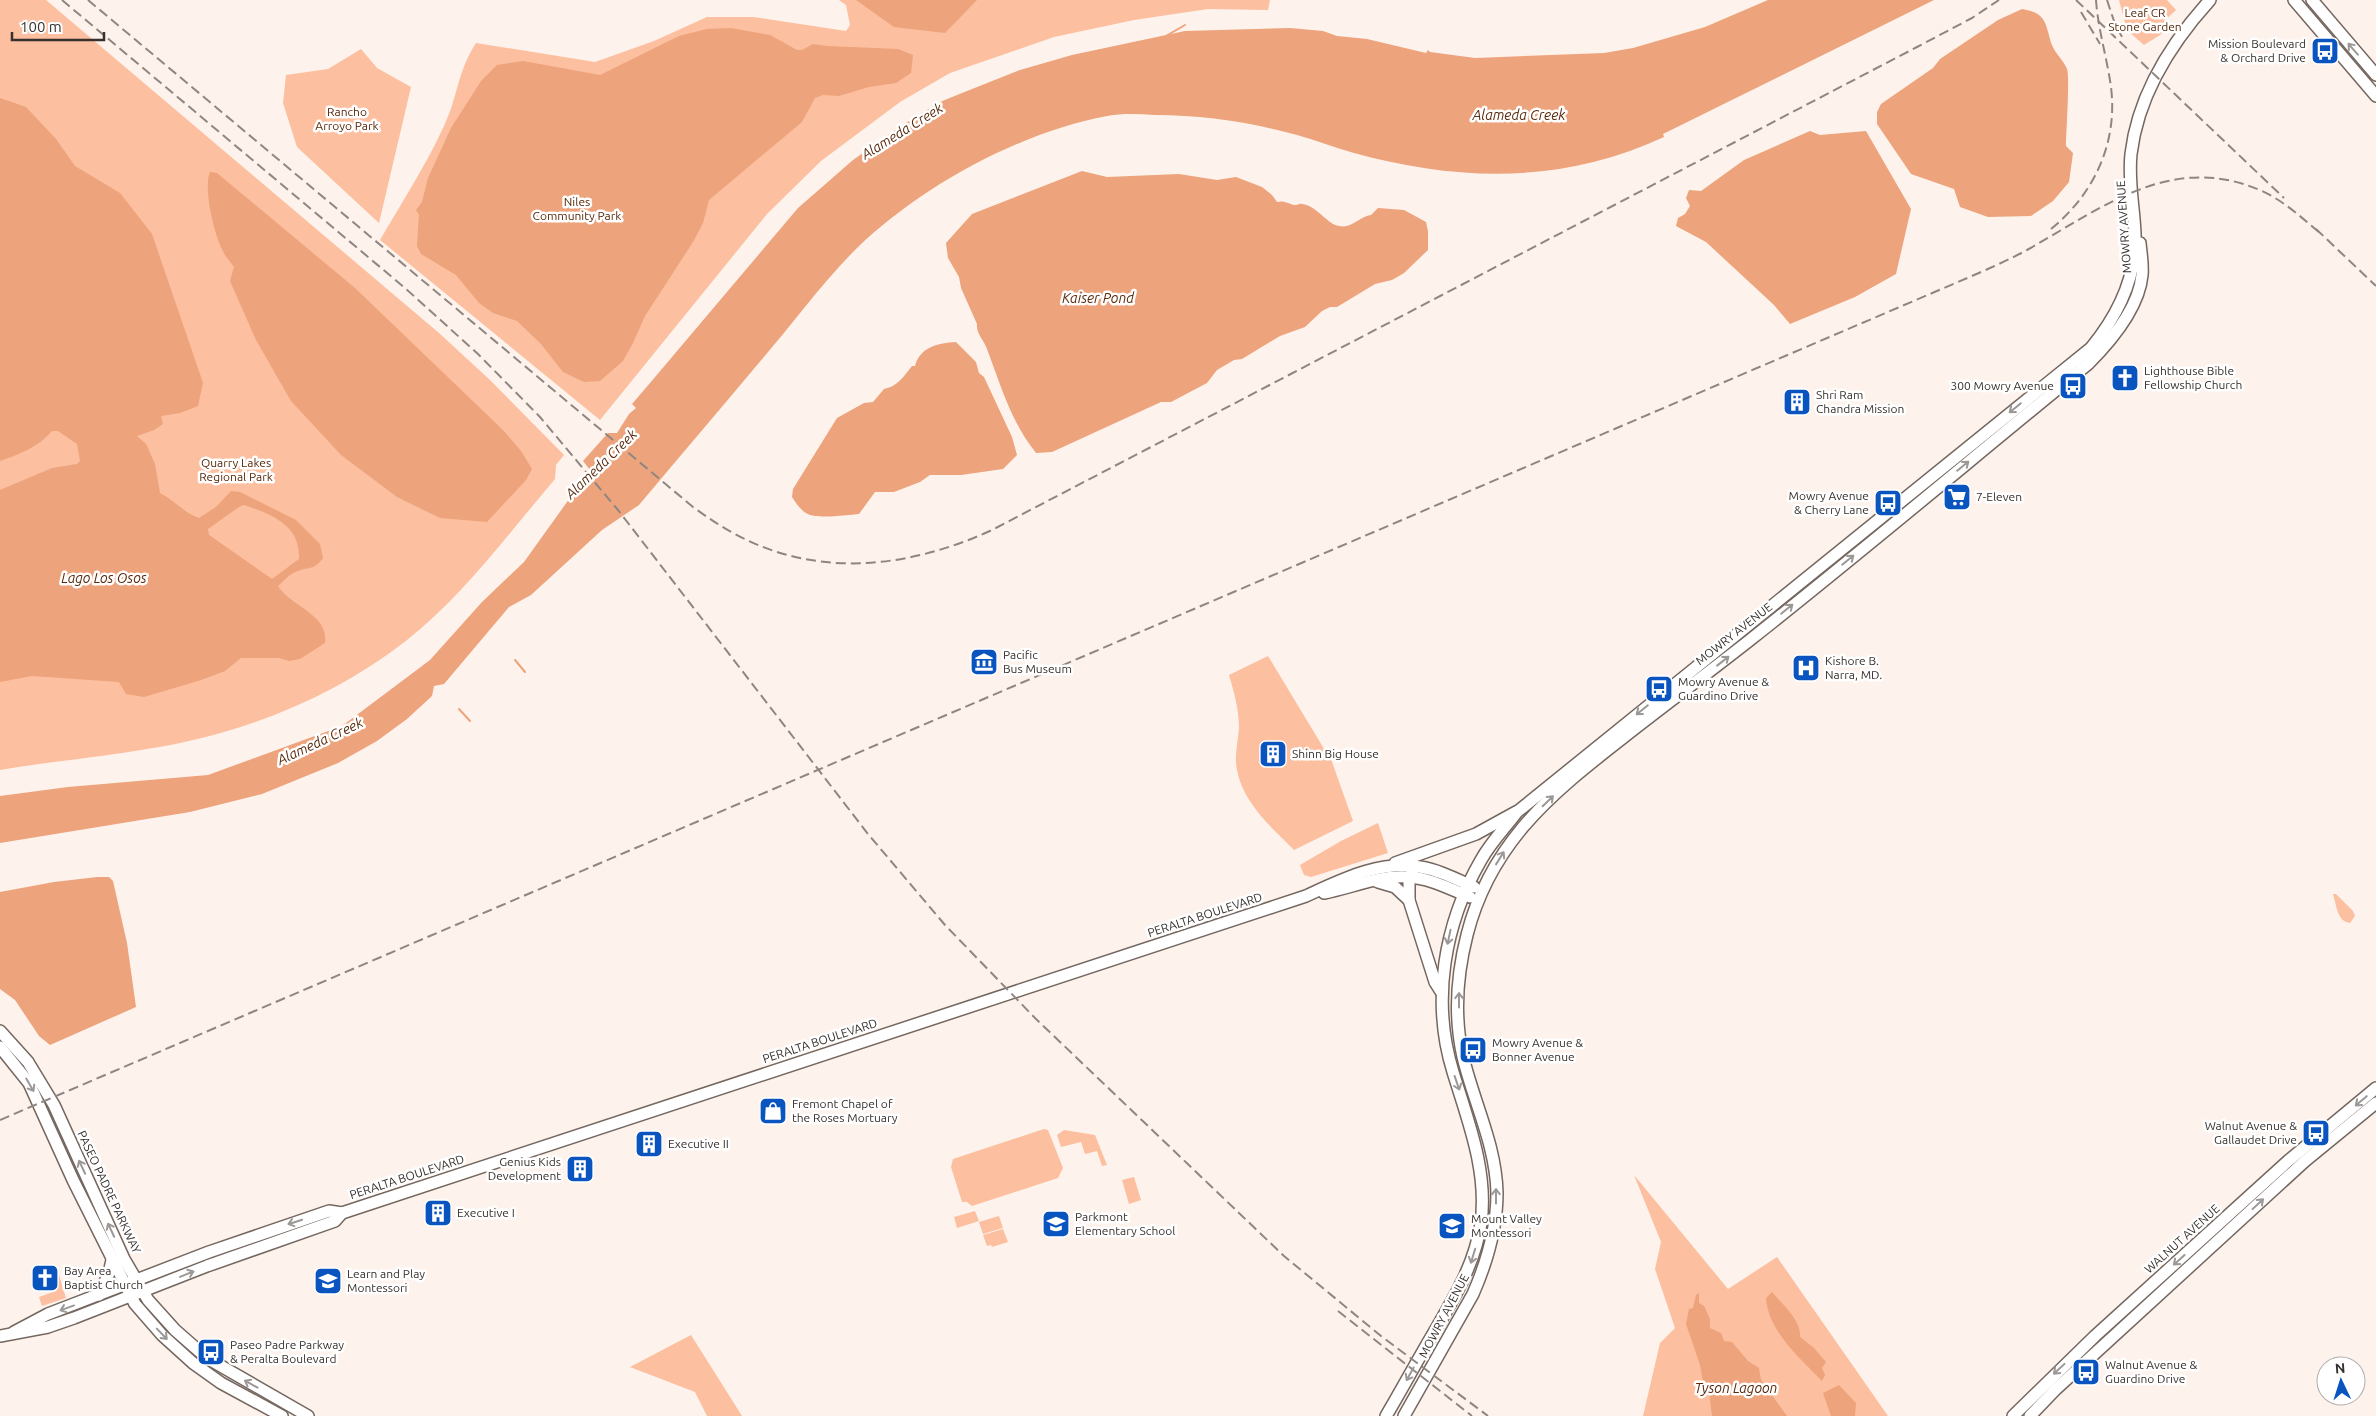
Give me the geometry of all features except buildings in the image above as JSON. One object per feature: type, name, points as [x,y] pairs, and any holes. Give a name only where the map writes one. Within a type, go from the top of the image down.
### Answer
[{"type":"main road","name":"MOWRY AVENUE","points":[[1404,1416],[1473,1294],[1482,1273],[1493,1235],[1497,1194],[1494,1164],[1464,1058],[1458,1007],[1460,969],[1467,934],[1481,895],[1503,853],[1522,829],[1568,783],[1750,639],[2070,371],[2091,348],[2112,320],[2130,278],[2135,244],[2130,178],[2134,134],[2147,93],[2156,72],[2210,0]]},
{"type":"main road","points":[[2294,0],[2376,96]]},
{"type":"main road","points":[[2312,0],[2376,75]]},
{"type":"main road","name":"MOWRY AVENUE","points":[[1386,1416],[1464,1280],[1475,1250],[1481,1224],[1481,1174],[1468,1118],[1450,1059],[1442,993],[1443,971],[1450,933],[1466,889],[1489,848],[1517,812],[2110,341],[2134,299],[2142,277],[2134,177],[2137,140],[2154,85],[2180,39]]},
{"type":"main road","points":[[2112,320],[2134,299],[2131,295],[2136,267],[2135,244]]},
{"type":"main road","points":[[1384,866],[1476,834],[1517,812]]},
{"type":"main road","name":"PERALTA BOULEVARD","points":[[14,1332],[48,1314],[190,1260],[329,1211],[342,1213],[1306,896],[1339,881],[1384,866],[1420,867],[1438,872],[1466,889]]},
{"type":"main road","points":[[1409,877],[1420,867]]},
{"type":"main road","name":"MOWRY AVENUE","points":[[1409,877],[1409,900],[1435,982],[1442,993]]},
{"type":"main road","name":"PERALTA BOULEVARD","points":[[1306,896],[1342,890],[1372,881],[1409,877],[1466,889],[1481,895]]},
{"type":"main road","points":[[1372,881],[1395,887],[1409,900]]},
{"type":"main road","name":"PASEO PADRE PARKWAY","points":[[0,1031],[28,1062],[54,1105],[136,1282],[162,1318],[207,1358],[308,1416]]},
{"type":"main road","name":"PASEO PADRE PARKWAY","points":[[0,1046],[29,1083],[124,1286],[131,1297],[162,1335],[193,1363],[221,1383],[282,1416]]},
{"type":"main road","name":"WALNUT AVENUE","points":[[2012,1416],[2095,1336],[2280,1168],[2376,1088]]},
{"type":"main road","name":"WALNUT AVENUE","points":[[2030,1416],[2063,1383],[2304,1161],[2376,1103]]},
{"type":"main road","name":"PERALTA BOULEVARD","points":[[0,1336],[48,1327],[131,1297],[207,1266],[335,1221],[342,1213]]},
{"type":"main road","points":[[128,1266],[150,1270],[180,1258],[190,1260]]},
{"type":"main road","points":[[99,1295],[110,1273],[112,1260]]},
{"type":"green space","name":"Quarry Lakes Regional Park","points":[[0,0],[46,0],[439,333],[490,380],[564,455],[556,465],[555,479],[448,604],[407,640],[346,681],[280,713],[206,737],[118,754],[0,770]]},
{"type":"green space","name":"Niles Community Park","points":[[839,0],[1270,0],[1268,10],[1208,9],[1134,20],[1054,37],[950,73],[900,102],[821,161],[767,214],[600,420],[380,240],[437,141],[449,115],[461,74],[476,43],[595,62],[654,41],[707,17],[754,17],[846,31],[850,25],[846,5]]},
{"type":"green space","name":"Leaf CR Stone Garden","points":[[2119,0],[2167,0],[2176,10],[2164,21],[2168,25],[2160,35],[2144,45],[2127,30]]},
{"type":"green space","name":"Rancho Arroyo Park","points":[[361,49],[377,68],[411,87],[379,223],[297,147],[283,103],[286,75],[328,69]]},
{"type":"green space","points":[[1268,656],[1332,762],[1353,821],[1294,850],[1268,824],[1252,804],[1240,782],[1236,765],[1239,721],[1229,675]]},
{"type":"green space","points":[[1378,823],[1388,853],[1311,877],[1304,875],[1300,865],[1341,841]]},
{"type":"green space","points":[[2333,894],[2336,894],[2353,911],[2355,916],[2350,923],[2340,916]]},
{"type":"green space","points":[[1044,1129],[1048,1130],[1063,1168],[1058,1178],[972,1206],[967,1202],[962,1202],[951,1167],[953,1159]]},
{"type":"green space","points":[[1064,1130],[1095,1135],[1107,1165],[1102,1166],[1097,1151],[1085,1154],[1081,1142],[1061,1147],[1057,1135]]},
{"type":"green space","points":[[1634,1175],[1728,1289],[1777,1257],[1888,1416],[1643,1416],[1660,1343],[1675,1328],[1655,1269],[1661,1242]]},
{"type":"green space","points":[[1134,1177],[1141,1200],[1129,1204],[1122,1180]]},
{"type":"green space","points":[[975,1211],[979,1221],[957,1228],[954,1217]]},
{"type":"green space","points":[[999,1216],[1003,1228],[983,1234],[979,1222]]},
{"type":"green space","points":[[1003,1229],[1008,1242],[992,1247],[991,1245],[987,1246],[983,1235]]},
{"type":"green space","points":[[57,1269],[66,1298],[42,1306],[39,1297],[56,1291],[50,1272]]},
{"type":"green space","points":[[691,1335],[742,1416],[707,1416],[695,1392],[630,1367]]},
{"type":"water","points":[[856,0],[977,0],[945,33],[894,27]]},
{"type":"water","name":"Alameda Creek","points":[[1768,0],[1934,0],[1663,134],[1664,137],[1626,152],[1588,163],[1549,170],[1511,173],[1472,173],[1433,169],[1394,163],[1354,153],[1262,126],[1209,118],[1131,114],[1107,116],[1073,124],[1039,135],[972,165],[910,204],[856,249],[820,289],[639,505],[602,530],[531,595],[509,607],[444,684],[434,686],[432,696],[407,719],[377,741],[338,763],[262,794],[190,812],[0,843],[0,796],[68,787],[208,775],[342,726],[430,660],[482,602],[524,562],[590,470],[583,461],[608,433],[617,433],[629,414],[636,408],[632,404],[798,208],[853,160],[901,126],[940,102],[1020,70],[1072,55],[1185,31],[1290,28],[1323,31],[1337,36],[1367,39],[1426,53],[1428,50],[1430,52],[1475,58],[1604,53],[1633,48],[1705,27]]},
{"type":"water","points":[[2022,9],[2039,15],[2045,22],[2051,43],[2067,69],[2066,146],[2073,153],[2069,182],[2053,201],[2031,216],[1988,217],[1960,207],[1954,189],[1911,174],[1877,124],[1877,112],[1881,104],[1933,68],[1940,59],[1998,20]]},
{"type":"water","name":"Niles Community Park","points":[[731,28],[770,35],[797,50],[802,50],[813,44],[898,49],[913,55],[911,73],[896,83],[869,87],[839,96],[823,95],[815,98],[802,122],[709,200],[703,223],[693,242],[645,316],[623,361],[600,381],[584,382],[563,372],[541,344],[517,321],[493,313],[479,303],[456,275],[421,254],[417,246],[419,215],[416,210],[422,202],[428,178],[451,128],[481,81],[497,65],[523,61],[600,75],[679,36],[707,29]]},
{"type":"water","name":"Lago Los Osos","points":[[0,98],[26,107],[56,139],[75,166],[120,193],[152,234],[203,383],[198,406],[180,413],[161,416],[163,424],[154,430],[137,436],[146,444],[155,464],[160,493],[199,518],[216,507],[231,491],[240,492],[296,520],[320,544],[323,558],[314,567],[292,573],[278,586],[291,600],[308,612],[321,625],[325,633],[325,643],[300,659],[289,661],[279,658],[241,658],[225,671],[144,697],[126,694],[119,682],[32,676],[0,682],[0,490],[52,468],[77,464],[80,461],[77,444],[58,431],[52,431],[35,446],[0,461]],"holes":[[[244,505],[274,517],[290,529],[295,537],[299,559],[272,579],[209,535],[208,529]]]},
{"type":"water","points":[[1810,131],[1820,135],[1866,131],[1911,209],[1896,274],[1855,297],[1790,324],[1774,305],[1706,242],[1676,226],[1678,218],[1685,214],[1690,206],[1686,198],[1689,190],[1701,191],[1744,160]]},
{"type":"water","name":"Kaiser Pond","points":[[1082,171],[1107,177],[1179,174],[1217,180],[1236,177],[1262,187],[1277,202],[1307,205],[1339,226],[1348,226],[1371,215],[1378,208],[1404,210],[1426,222],[1428,250],[1404,273],[1392,280],[1375,284],[1337,307],[1330,307],[1322,311],[1305,327],[1280,336],[1242,359],[1234,360],[1217,370],[1207,383],[1171,402],[1161,402],[1052,452],[1036,453],[1020,429],[1007,403],[961,288],[959,277],[948,258],[946,243],[972,214]]},
{"type":"water","points":[[210,172],[217,173],[355,288],[504,431],[521,451],[532,469],[526,480],[487,522],[440,518],[397,497],[341,455],[291,401],[256,340],[230,281],[234,267],[220,244],[210,212],[208,179]]},
{"type":"water","points":[[956,342],[976,362],[979,373],[984,377],[1012,437],[1017,455],[1003,469],[961,475],[930,475],[920,482],[894,492],[875,492],[859,514],[818,516],[803,511],[792,497],[793,489],[837,418],[864,403],[873,402],[884,389],[896,383],[912,366],[915,366],[925,350],[936,345]]},
{"type":"water","points":[[109,877],[113,881],[127,943],[136,1007],[50,1045],[39,1036],[15,1000],[0,989],[0,892],[54,882]]},
{"type":"water","points":[[1772,1292],[1795,1319],[1800,1331],[1800,1337],[1814,1348],[1826,1362],[1822,1368],[1825,1375],[1822,1381],[1786,1343],[1772,1322],[1766,1298]]},
{"type":"water","name":"Tyson Lagoon","points":[[1699,1293],[1699,1303],[1704,1306],[1710,1319],[1710,1328],[1721,1333],[1724,1341],[1732,1342],[1748,1361],[1759,1368],[1761,1380],[1787,1416],[1712,1416],[1709,1392],[1704,1387],[1700,1365],[1686,1324],[1689,1309],[1693,1308],[1696,1295]]},
{"type":"water","points":[[1839,1385],[1856,1403],[1855,1416],[1831,1416],[1823,1393]]},
{"type":"waterway","points":[[1166,36],[1185,25]]},
{"type":"waterway","points":[[515,660],[525,672]]},
{"type":"waterway","points":[[459,709],[470,721]]},
{"type":"railway","points":[[62,0],[405,288],[478,354],[540,417],[618,510],[868,834],[945,925],[1035,1018],[1284,1256],[1381,1336],[1488,1416]]},
{"type":"railway","points":[[88,0],[693,507],[729,531],[766,548],[799,558],[831,563],[864,563],[896,560],[961,543],[992,530],[1917,47],[1972,18],[1999,0]]},
{"type":"railway","points":[[2076,0],[2284,198]]},
{"type":"railway","points":[[2051,229],[2080,200],[2091,183],[2100,166],[2111,128],[2111,87],[2096,0]]},
{"type":"railway","points":[[2107,0],[2116,27],[2124,40]]},
{"type":"railway","points":[[2081,12],[2100,44]]},
{"type":"railway","points":[[0,1120],[2002,263],[2111,202],[2139,190],[2168,181],[2198,177],[2229,180],[2270,195],[2293,210],[2321,234]]},
{"type":"railway","points":[[2316,229],[2376,286]]},
{"type":"railway","points":[[1338,1311],[1472,1416]]},
{"type":"place","name":"Mission Boulevard & Orchard Drive","points":[[2325,51]]},
{"type":"place","name":"Lighthouse Bible Fellowship Church","points":[[2125,378]]},
{"type":"place","name":"300 Mowry Avenue","points":[[2073,386]]},
{"type":"place","name":"Shri Ram Chandra Mission","points":[[1797,402]]},
{"type":"place","name":"7-Eleven","points":[[1957,497]]},
{"type":"place","name":"Mowry Avenue & Cherry Lane","points":[[1888,503]]},
{"type":"place","name":"Pacific Bus Museum","points":[[984,662]]},
{"type":"place","name":"Kishore B. Narra, MD.","points":[[1806,668]]},
{"type":"place","name":"Mowry Avenue & Guardino Drive","points":[[1659,689]]},
{"type":"place","name":"Shinn Big House","points":[[1273,754]]},
{"type":"place","name":"Mowry Avenue & Bonner Avenue","points":[[1473,1050]]},
{"type":"place","name":"Fremont Chapel of the Roses Mortuary","points":[[773,1111]]},
{"type":"place","name":"Walnut Avenue & Gallaudet Drive","points":[[2316,1133]]},
{"type":"place","name":"Executive II","points":[[649,1144]]},
{"type":"place","name":"Genius Kids Development","points":[[580,1169]]},
{"type":"place","name":"Executive I","points":[[438,1213]]},
{"type":"place","name":"Parkmont Elementary School","points":[[1056,1224]]},
{"type":"place","name":"Mount Valley Montessori","points":[[1452,1226]]},
{"type":"place","name":"Bay Area Baptist Church","points":[[45,1278]]},
{"type":"place","name":"Learn and Play Montessori","points":[[328,1281]]},
{"type":"place","name":"Paseo Padre Parkway & Peralta Boulevard","points":[[211,1352]]},
{"type":"place","name":"Walnut Avenue & Guardino Drive","points":[[2086,1372]]}]
